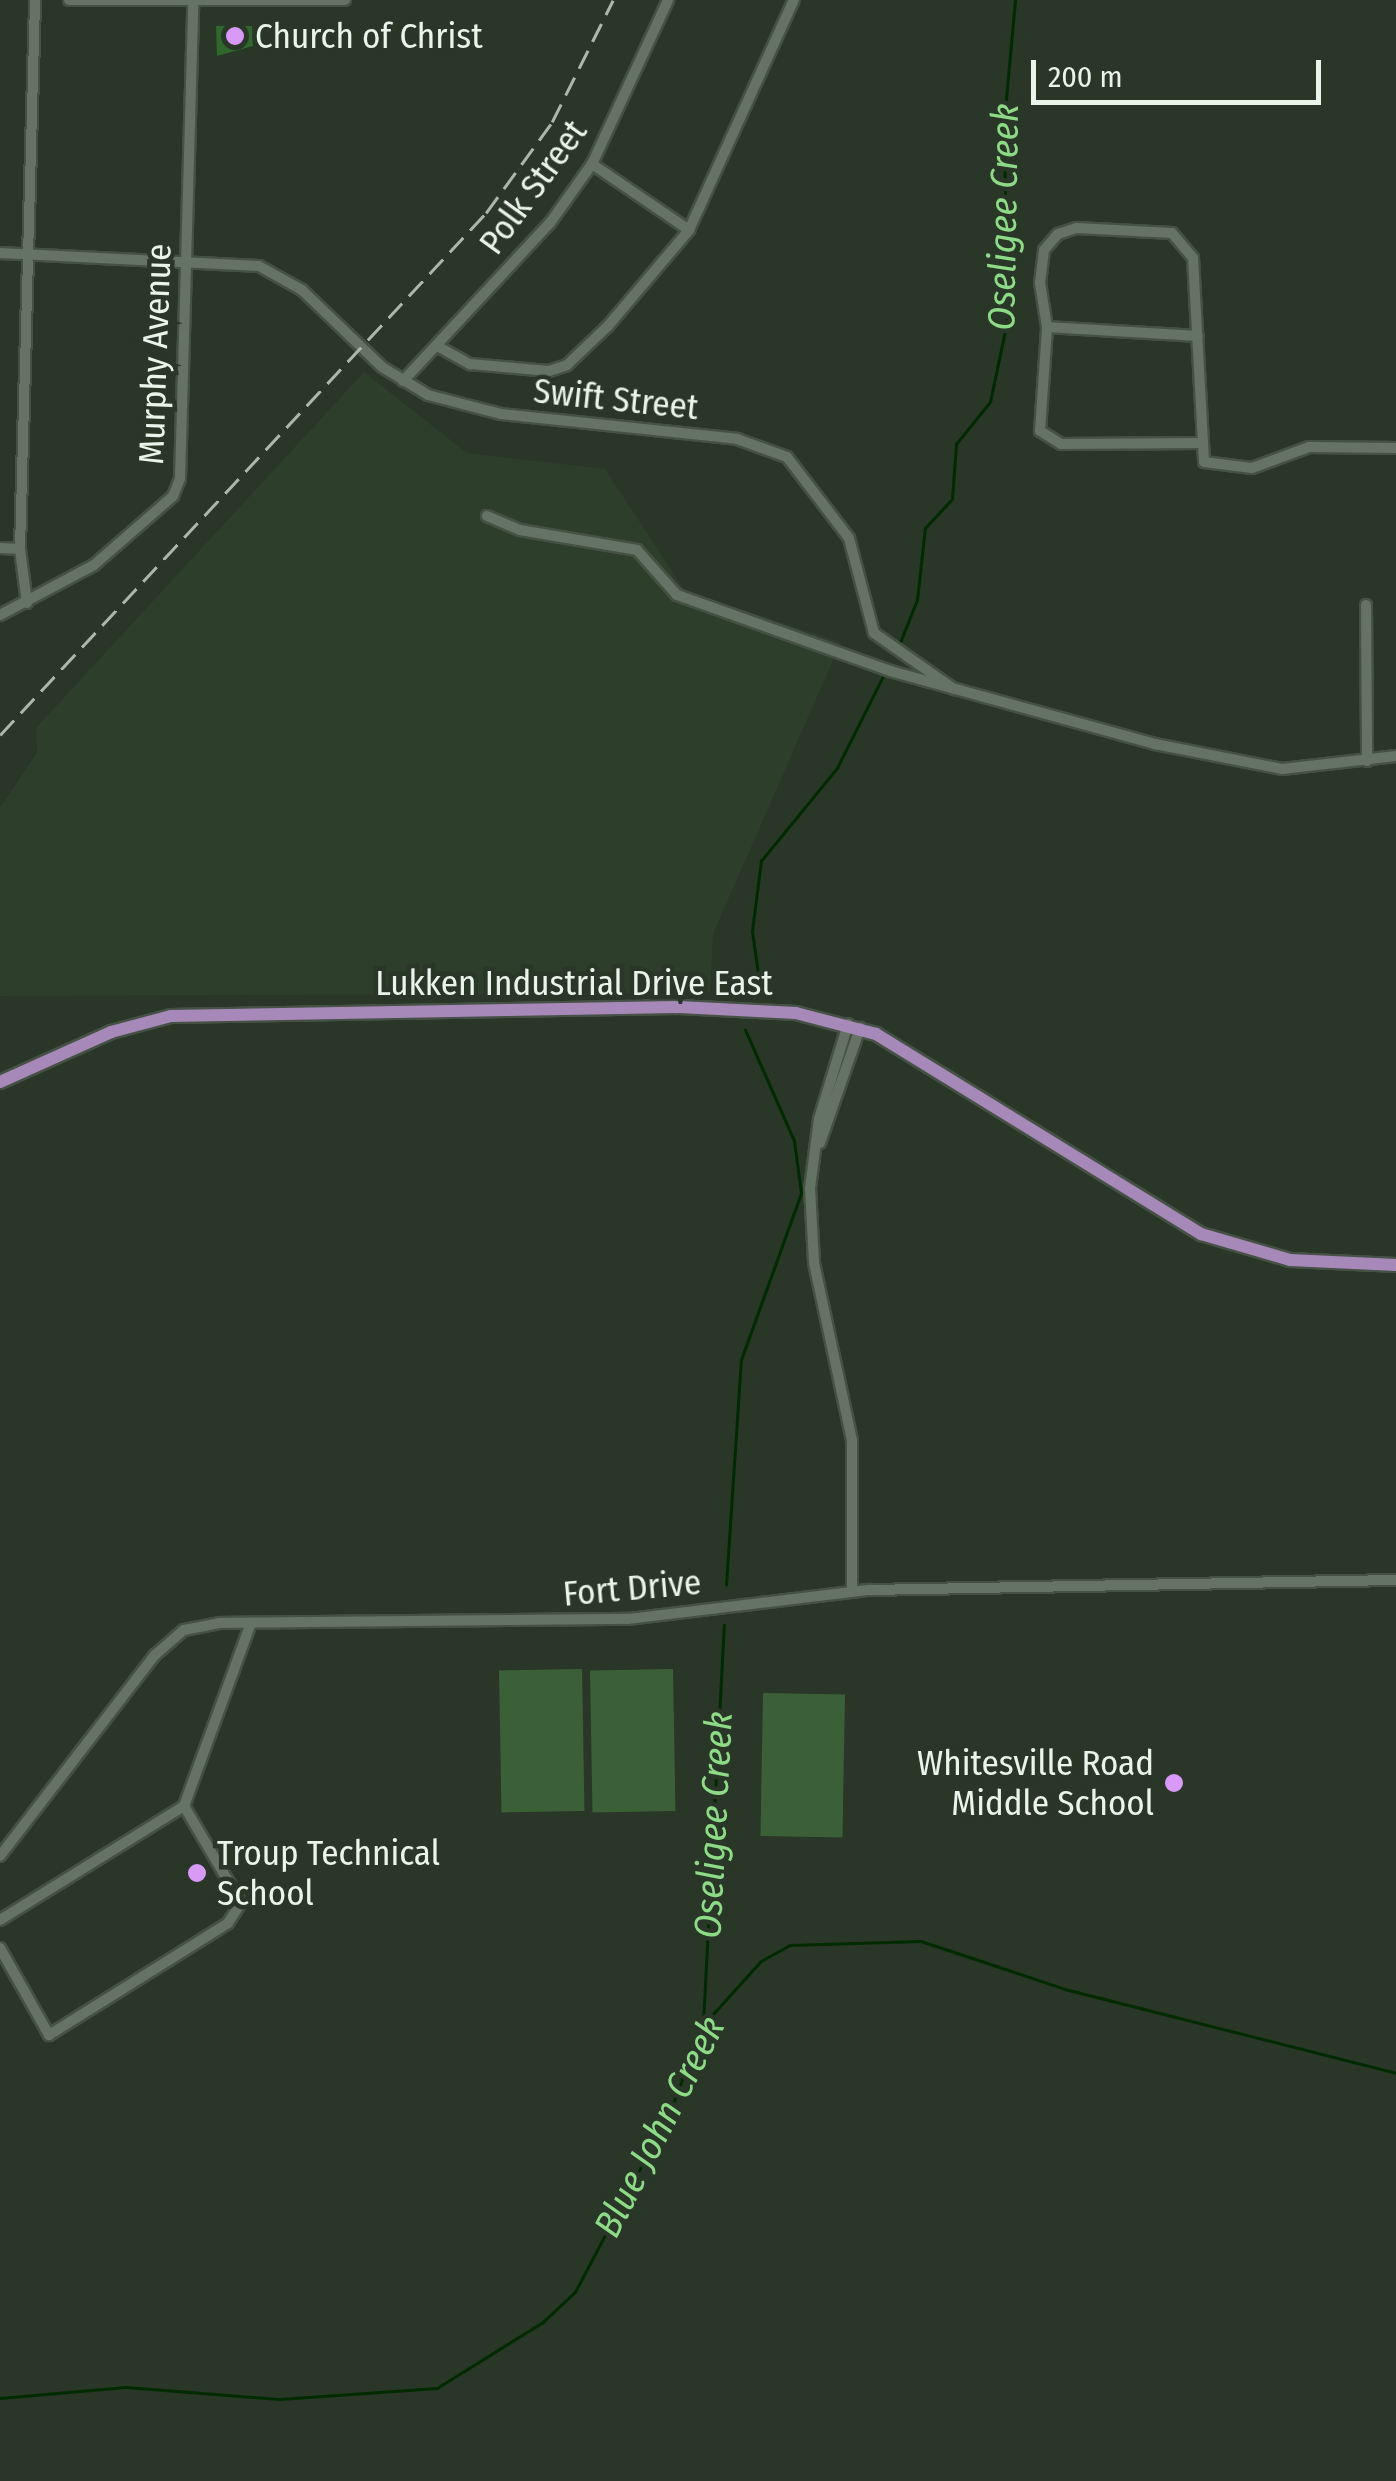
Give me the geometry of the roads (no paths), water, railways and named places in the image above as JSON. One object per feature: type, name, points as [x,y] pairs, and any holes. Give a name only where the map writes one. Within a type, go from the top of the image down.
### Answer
[{"type":"main road","name":"Lukken Industrial Drive East","points":[[0,1082],[111,1032],[171,1016],[679,1007],[854,1026],[957,1079],[1186,1228],[1290,1260],[1396,1266]]},
{"type":"street","points":[[27,603],[20,548],[25,254],[35,0]]},
{"type":"street","points":[[69,0],[345,0]]},
{"type":"street","name":"Murphy Avenue","points":[[0,615],[68,584],[173,496],[182,456],[192,0]]},
{"type":"street","name":"Polk Street","points":[[403,380],[437,346],[592,164],[668,0]]},
{"type":"street","points":[[437,346],[490,368],[567,365],[688,230],[794,0]]},
{"type":"street","points":[[592,164],[688,230]]},
{"type":"street","points":[[1200,444],[1046,440],[1040,431],[1047,327],[1044,250],[1077,228],[1130,229],[1172,233],[1193,258],[1200,444],[1204,462],[1222,469],[1252,468],[1309,447],[1396,448]]},
{"type":"street","name":"Swift Street","points":[[0,253],[238,262],[284,278],[403,380],[501,414],[737,439],[788,457],[848,538],[874,633],[954,688]]},
{"type":"street","points":[[1047,327],[1198,336]]},
{"type":"street","name":"Swift Street","points":[[487,516],[520,530],[637,550],[678,595],[954,688],[1215,758],[1282,769],[1396,756]]},
{"type":"street","points":[[0,548],[20,548]]},
{"type":"street","points":[[1366,605],[1367,761]]},
{"type":"street","points":[[852,1592],[852,1440],[814,1264],[815,1153],[854,1026]]},
{"type":"street","name":"Fort Drive","points":[[0,1856],[170,1639],[184,1630],[251,1623],[628,1619],[852,1592],[1396,1582]]},
{"type":"street","points":[[0,1920],[184,1806],[251,1623]]},
{"type":"street","points":[[0,1948],[49,2035],[228,1923],[241,1903],[184,1806]]},
{"type":"waterway","name":"Oseligee Creek","points":[[899,645],[917,600],[925,528],[952,499],[956,444],[990,402],[1007,321],[1004,121],[1015,0]]},
{"type":"waterway","name":"Oseligee Creek","points":[[759,981],[752,931],[761,861],[837,768],[882,678]]},
{"type":"waterway","name":"Oseligee Creek","points":[[726,1585],[741,1360],[801,1193],[794,1141],[745,1030]]},
{"type":"waterway","name":"Oseligee Creek","points":[[703,2023],[724,1626]]},
{"type":"waterway","name":"Blue John Creek","points":[[0,2398],[126,2387],[280,2399],[437,2388],[543,2322],[575,2292],[669,2114],[703,2025],[761,1961],[790,1945],[921,1941],[1065,1989],[1396,2073]]},
{"type":"railway","points":[[0,735],[486,213],[552,122],[613,0]]},
{"type":"place","name":"Church of Christ","points":[[235,36]]},
{"type":"place","name":"Whitesville Road Middle School","points":[[1174,1783]]},
{"type":"place","name":"Troup Technical School","points":[[197,1873]]}]
